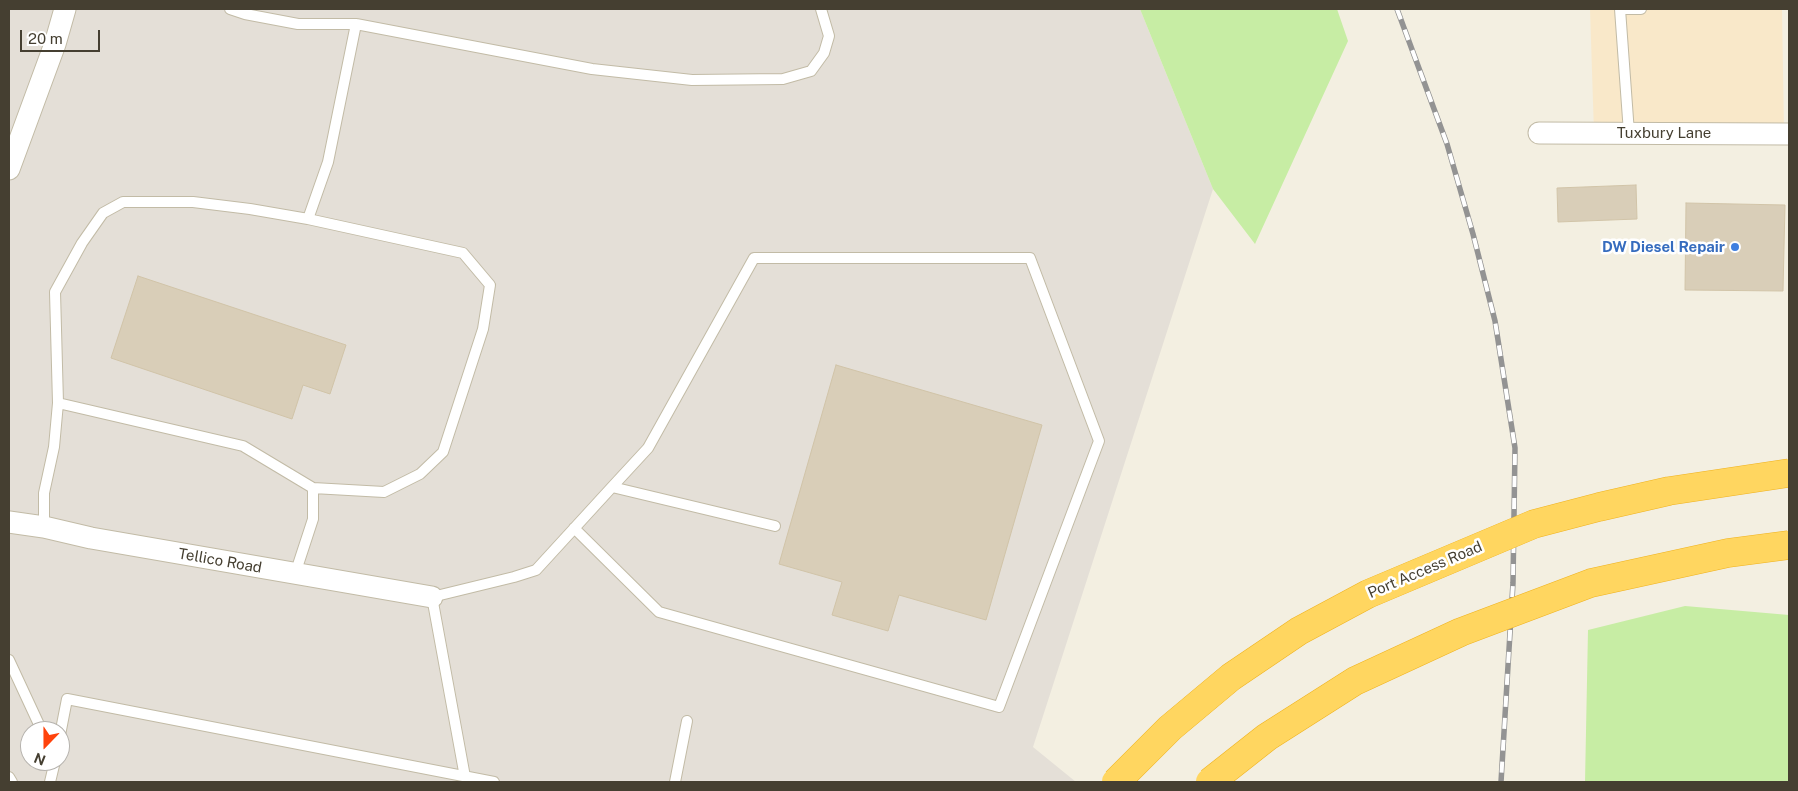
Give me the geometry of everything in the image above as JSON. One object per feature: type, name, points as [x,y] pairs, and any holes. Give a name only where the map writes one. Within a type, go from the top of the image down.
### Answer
[{"type":"highway","name":"Port Access Road","points":[[1116,782],[1170,728],[1231,677],[1299,631],[1368,594],[1534,524],[1670,491],[1789,473]]},
{"type":"highway","points":[[1210,782],[1267,737],[1355,681],[1461,632],[1591,582],[1728,553],[1789,545]]},
{"type":"street","points":[[9,169],[55,44],[64,9]]},
{"type":"street","name":"Tuxbury Lane","points":[[1539,133],[1789,134]]},
{"type":"street","name":"Tellico Road","points":[[9,522],[432,597]]},
{"type":"lane","points":[[230,9],[245,14],[298,24],[356,24],[592,69],[692,80],[783,79],[811,71],[824,53],[829,36],[820,9]]},
{"type":"lane","points":[[1629,133],[1620,9],[1641,9]]},
{"type":"lane","points":[[308,219],[328,162],[356,24]]},
{"type":"lane","points":[[44,527],[44,493],[54,447],[58,403],[55,292],[82,243],[103,213],[123,202],[193,202],[250,209],[308,219],[463,253],[490,285],[483,329],[443,452],[420,474],[384,492],[313,488],[243,446],[58,403]]},
{"type":"lane","points":[[465,777],[432,597],[536,570],[574,528],[648,448],[754,258],[1030,258],[1099,441],[999,707],[660,612],[574,528]]},
{"type":"lane","points":[[612,487],[775,526]]},
{"type":"lane","points":[[295,574],[313,519],[313,488]]},
{"type":"lane","points":[[9,660],[37,721]]},
{"type":"lane","points":[[63,721],[67,700],[443,777],[465,777],[494,782]]},
{"type":"lane","points":[[674,782],[687,722]]},
{"type":"lane","points":[[9,777],[12,782]]},
{"type":"shaded area","points":[[9,9],[1140,9],[1213,189],[1033,747],[1076,782],[9,782]]},
{"type":"shaded area","points":[[1590,9],[1782,9],[1784,134],[1594,133]]},
{"type":"green space","points":[[1140,9],[1337,9],[1348,41],[1255,244],[1213,189]]},
{"type":"green space","points":[[1685,606],[1789,615],[1789,782],[1585,782],[1588,630]]},
{"type":"building","points":[[1636,185],[1637,219],[1558,222],[1557,188]]},
{"type":"building","name":"DW Diesel Repair","points":[[1686,203],[1785,205],[1783,291],[1685,290]]},
{"type":"building","points":[[138,276],[346,345],[330,394],[303,385],[292,419],[111,358]]},
{"type":"building","points":[[836,365],[1042,425],[986,620],[899,595],[888,631],[832,615],[842,582],[779,564]]},
{"type":"railway","points":[[1397,9],[1447,144],[1473,234],[1495,321],[1515,448],[1513,583],[1501,782]]},
{"type":"place","name":"DW Diesel Repair","points":[[1735,247]]}]
